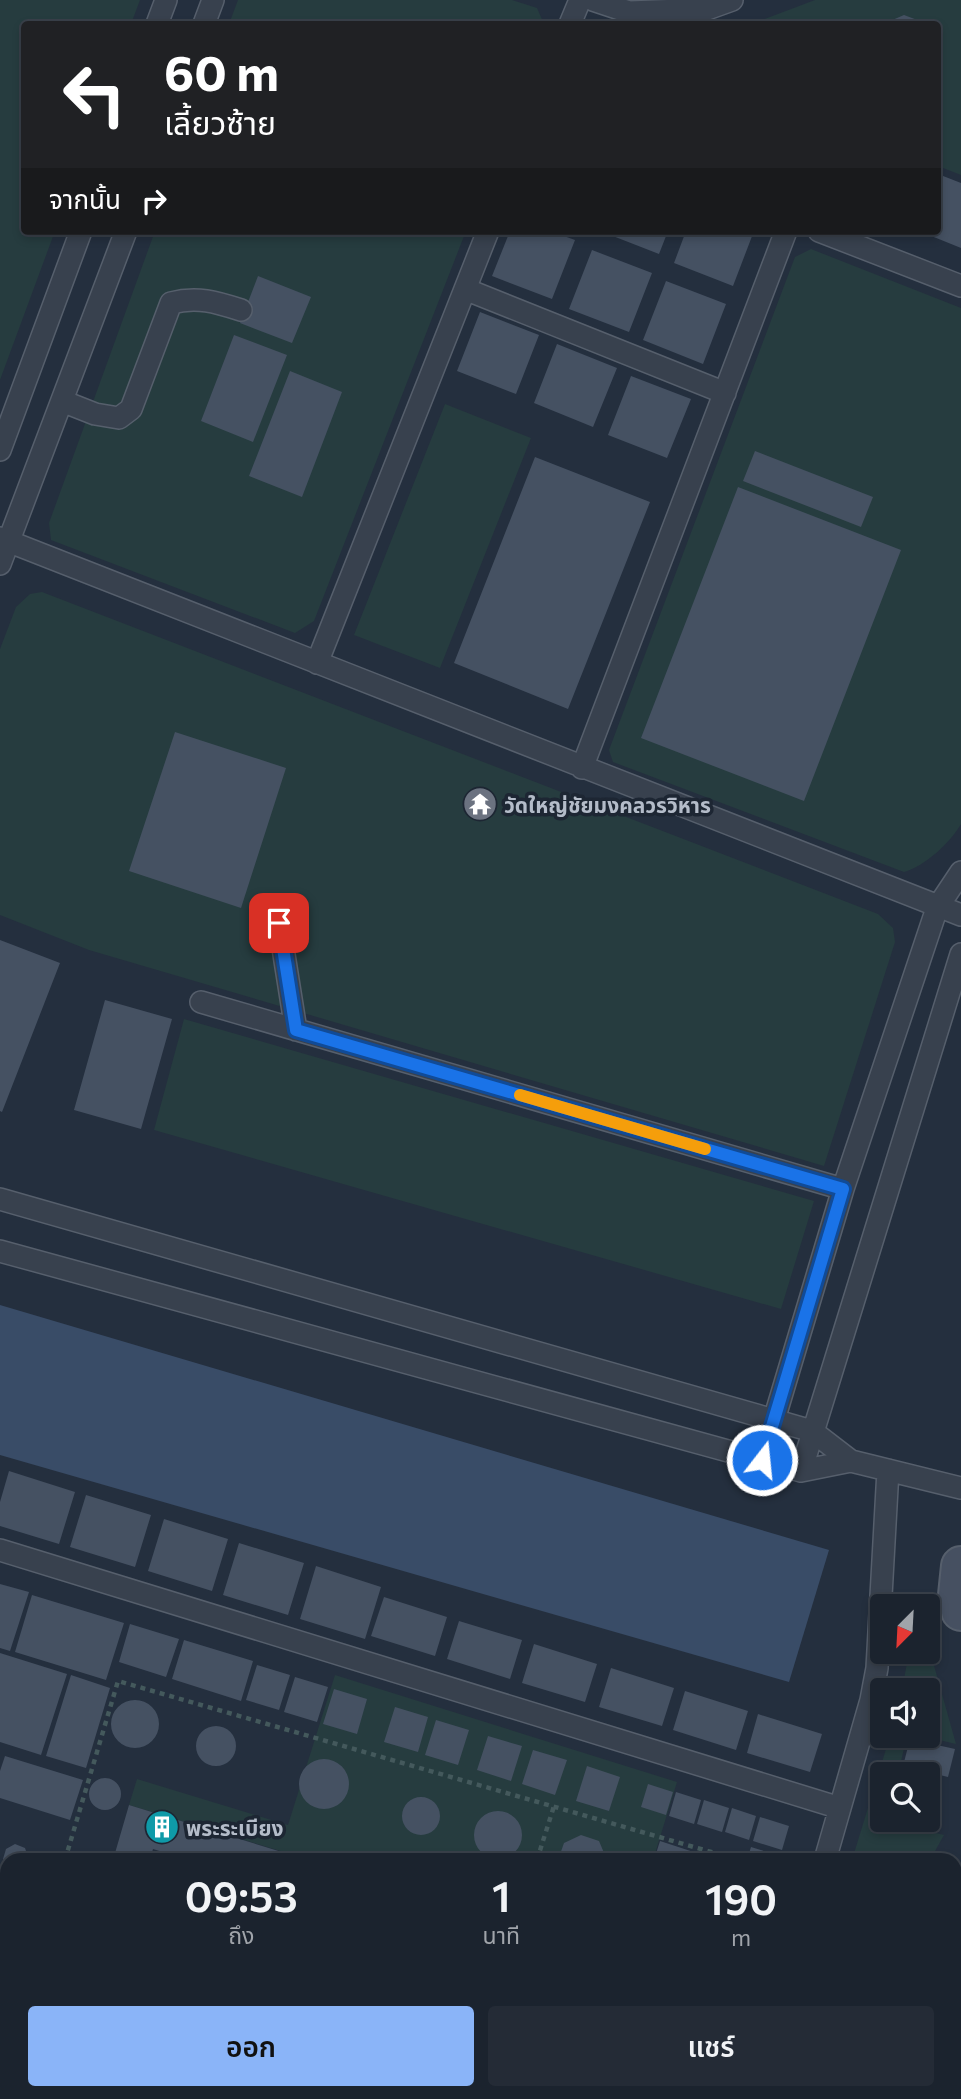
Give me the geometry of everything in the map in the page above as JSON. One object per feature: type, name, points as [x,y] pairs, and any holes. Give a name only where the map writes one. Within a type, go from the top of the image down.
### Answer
[{"type":"street","points":[[961,1566],[961,1611]]},
{"type":"lane","points":[[158,21],[166,0]]},
{"type":"lane","points":[[205,21],[213,0]]},
{"type":"lane","points":[[571,21],[580,0]]},
{"type":"lane","points":[[593,0],[629,12],[707,9],[732,0]]},
{"type":"lane","points":[[0,450],[80,235]]},
{"type":"lane","points":[[0,564],[4,540],[62,401],[124,235]]},
{"type":"lane","points":[[317,663],[486,235]]},
{"type":"lane","points":[[582,768],[784,235]]},
{"type":"lane","points":[[829,235],[961,286]]},
{"type":"lane","points":[[465,289],[725,393]]},
{"type":"lane","points":[[62,401],[95,414],[119,418],[131,409],[171,303],[200,299],[241,310]]},
{"type":"lane","points":[[4,540],[937,908],[961,915]]},
{"type":"lane","points":[[762,1460],[843,1189],[937,908],[961,872]]},
{"type":"lane","points":[[279,923],[296,1030]]},
{"type":"lane","points":[[801,1471],[961,954]]},
{"type":"lane","points":[[201,1002],[843,1189]]},
{"type":"lane","points":[[0,1199],[812,1431],[851,1461],[961,1488]]},
{"type":"lane","points":[[0,1251],[801,1471],[851,1461]]},
{"type":"lane","points":[[827,1853],[871,1700],[877,1668],[887,1470]]},
{"type":"lane","points":[[0,1550],[840,1808]]},
{"type":"path","points":[[67,1853],[118,1681],[715,1853]]},
{"type":"path","points":[[539,1853],[554,1807]]},
{"type":"green space","points":[[0,0],[140,0],[132,21],[21,21],[21,235],[54,235],[0,380]]},
{"type":"green space","points":[[238,0],[512,0],[537,8],[543,21],[230,21]]},
{"type":"green space","points":[[815,0],[961,0],[961,175],[941,167],[941,21],[759,21]]},
{"type":"green space","points":[[154,235],[464,235],[314,621],[295,633],[51,540],[49,523]]},
{"type":"green space","points":[[811,249],[961,308],[961,824],[936,853],[920,865],[904,872],[613,762],[609,750],[795,257]]},
{"type":"green space","points":[[445,404],[531,438],[440,668],[354,635]]},
{"type":"green space","points":[[42,592],[878,914],[893,928],[895,942],[824,1166],[89,950],[0,915],[0,649],[16,607],[30,594]]},
{"type":"green space","points":[[184,1019],[814,1201],[781,1309],[154,1130]]},
{"type":"green space","points":[[907,1664],[934,1664],[937,1678],[904,1678]]},
{"type":"green space","points":[[335,1675],[677,1782],[655,1853],[287,1853],[129,1805],[137,1779],[288,1825]]},
{"type":"green space","points":[[940,1687],[956,1744],[940,1740]]},
{"type":"green space","points":[[886,1748],[904,1748],[901,1762],[882,1762]]},
{"type":"green space","points":[[870,1801],[870,1832],[932,1832],[944,1835],[934,1853],[854,1853]]},
{"type":"water","points":[[0,1305],[829,1550],[789,1682],[0,1455]]},
{"type":"building","points":[[904,15],[920,21],[890,21]]},
{"type":"building","points":[[941,175],[961,183],[961,248],[929,235],[941,235]]},
{"type":"building","points":[[508,235],[561,235],[575,240],[552,299],[492,276]]},
{"type":"building","points":[[610,235],[666,235],[659,254]]},
{"type":"building","points":[[684,235],[752,235],[733,286],[674,263]]},
{"type":"building","points":[[592,250],[652,273],[629,332],[569,309]]},
{"type":"building","points":[[258,276],[311,297],[292,343],[240,323]]},
{"type":"building","points":[[666,281],[726,304],[703,364],[643,340]]},
{"type":"building","points":[[480,312],[539,335],[516,394],[457,371]]},
{"type":"building","points":[[234,335],[287,355],[253,442],[201,421]]},
{"type":"building","points":[[557,344],[617,368],[593,427],[534,403]]},
{"type":"building","points":[[290,371],[342,392],[302,497],[249,476]]},
{"type":"building","points":[[631,376],[691,399],[667,458],[608,435]]},
{"type":"building","points":[[755,451],[873,497],[861,527],[743,481]]},
{"type":"building","points":[[535,457],[650,502],[568,709],[454,663]]},
{"type":"building","points":[[738,487],[901,550],[804,801],[641,738]]},
{"type":"building","points":[[175,732],[286,768],[241,908],[129,871]]},
{"type":"building","points":[[0,940],[60,963],[2,1112],[0,1111]]},
{"type":"building","points":[[105,1000],[172,1019],[141,1129],[74,1110]]},
{"type":"building","points":[[9,1471],[75,1492],[59,1544],[0,1526],[0,1502]]},
{"type":"building","points":[[86,1495],[151,1515],[135,1567],[70,1547]]},
{"type":"building","points":[[164,1519],[228,1539],[212,1591],[148,1571]]},
{"type":"building","points":[[239,1543],[304,1563],[288,1615],[223,1595]]},
{"type":"building","points":[[316,1566],[381,1587],[365,1639],[300,1619]]},
{"type":"building","points":[[0,1584],[29,1592],[10,1651],[0,1648]]},
{"type":"building","points":[[32,1595],[124,1623],[106,1680],[15,1652]]},
{"type":"building","points":[[384,1597],[447,1617],[435,1656],[371,1636]]},
{"type":"building","points":[[459,1621],[522,1640],[510,1679],[447,1659]]},
{"type":"building","points":[[130,1624],[179,1639],[166,1677],[119,1662]]},
{"type":"building","points":[[184,1640],[253,1661],[241,1701],[172,1679]]},
{"type":"building","points":[[534,1644],[597,1664],[585,1702],[522,1683]]},
{"type":"building","points":[[0,1653],[67,1674],[41,1755],[0,1742]]},
{"type":"building","points":[[257,1665],[290,1675],[279,1710],[246,1700]]},
{"type":"building","points":[[611,1668],[674,1688],[662,1726],[599,1707]]},
{"type":"building","points":[[71,1675],[110,1688],[86,1768],[46,1756]]},
{"type":"building","points":[[295,1677],[328,1687],[317,1722],[284,1712]]},
{"type":"building","points":[[334,1689],[367,1699],[357,1734],[323,1724]]},
{"type":"building","points":[[685,1691],[748,1711],[736,1750],[673,1730]]},
{"type":"building","points":[[135,1700],[144,1701],[152,1707],[158,1715],[158,1733],[152,1741],[144,1747],[135,1748],[126,1747],[118,1741],[112,1733],[111,1724],[112,1715],[118,1707],[126,1701]]},
{"type":"building","points":[[395,1707],[428,1717],[418,1752],[384,1742]]},
{"type":"building","points":[[758,1714],[822,1734],[810,1772],[747,1753]]},
{"type":"building","points":[[436,1720],[469,1730],[458,1765],[425,1755]]},
{"type":"building","points":[[216,1726],[230,1732],[236,1746],[230,1760],[216,1766],[202,1760],[196,1746],[202,1732]]},
{"type":"building","points":[[488,1736],[522,1746],[511,1781],[477,1770]]},
{"type":"building","points":[[940,1746],[955,1749],[948,1777],[940,1775],[940,1762],[904,1762],[908,1748],[940,1748]]},
{"type":"building","points":[[533,1750],[567,1760],[555,1795],[522,1784]]},
{"type":"building","points":[[5,1756],[83,1780],[70,1820],[0,1798],[0,1771]]},
{"type":"building","points":[[324,1759],[341,1767],[349,1784],[341,1801],[324,1809],[307,1801],[299,1784],[307,1767]]},
{"type":"building","points":[[587,1766],[620,1777],[609,1811],[576,1801]]},
{"type":"building","points":[[105,1778],[116,1783],[121,1794],[116,1805],[105,1810],[94,1805],[89,1794],[94,1783]]},
{"type":"building","points":[[648,1784],[673,1792],[666,1815],[641,1807]]},
{"type":"building","points":[[676,1792],[701,1800],[694,1824],[669,1816]]},
{"type":"building","points":[[421,1797],[434,1803],[440,1816],[434,1829],[421,1835],[408,1829],[402,1816],[408,1803]]},
{"type":"building","points":[[704,1800],[729,1808],[722,1832],[697,1824]]},
{"type":"building","name":"พระระเบียง","points":[[129,1805],[285,1853],[166,1853],[153,1849],[152,1853],[115,1853]]},
{"type":"building","points":[[732,1808],[756,1816],[749,1840],[725,1832]]},
{"type":"building","points":[[489,1813],[507,1813],[515,1818],[520,1826],[520,1844],[513,1853],[483,1853],[476,1844],[476,1826],[481,1818]]},
{"type":"building","points":[[760,1817],[789,1826],[782,1850],[753,1841]]},
{"type":"building","points":[[581,1835],[599,1841],[604,1853],[560,1853],[564,1843]]},
{"type":"building","points":[[660,1841],[697,1853],[656,1853]]},
{"type":"building","points":[[15,1844],[25,1848],[27,1853],[5,1853],[6,1849]]},
{"type":"building","points":[[751,1847],[770,1853],[749,1853]]},
{"type":"slow traffic","points":[[520,1095],[705,1149]]},
{"type":"place","name":"วัดใหญ่ชัยมงคลวรวิหาร","points":[[480,804]]},
{"type":"place","name":"พระระเบียง","points":[[162,1827]]},
{"type":"route","points":[[279,923],[296,1030],[843,1189],[762,1460]]}]
